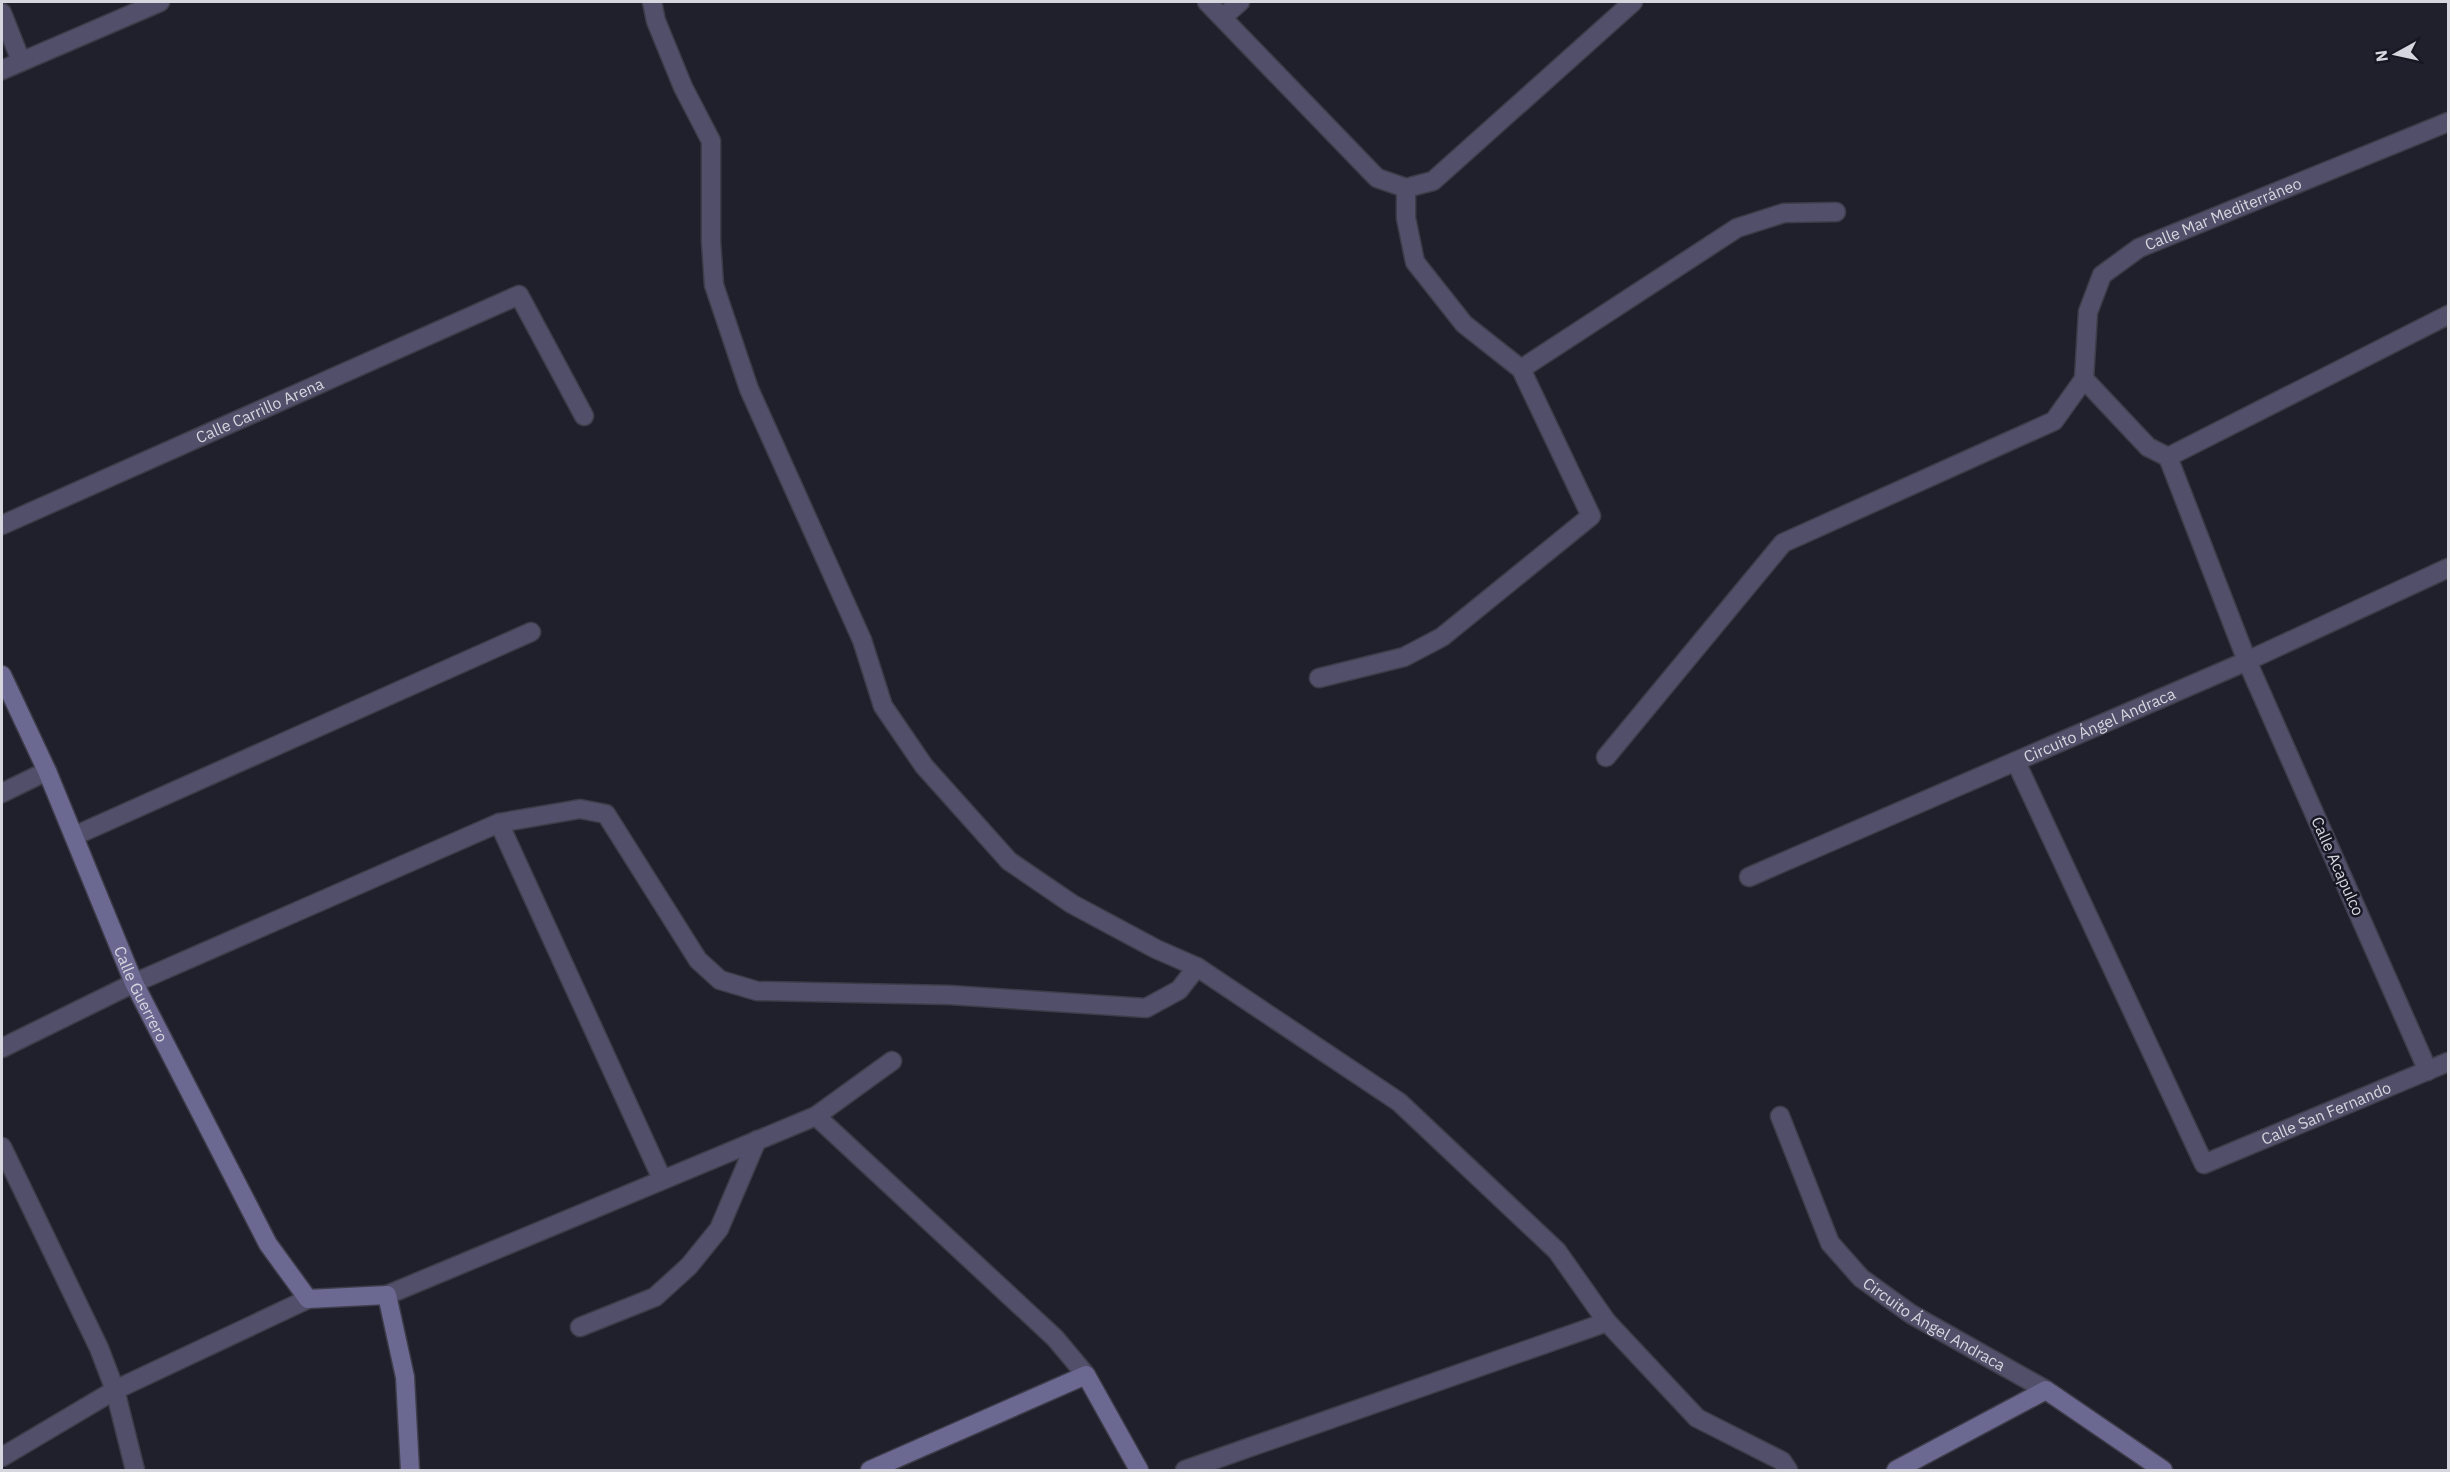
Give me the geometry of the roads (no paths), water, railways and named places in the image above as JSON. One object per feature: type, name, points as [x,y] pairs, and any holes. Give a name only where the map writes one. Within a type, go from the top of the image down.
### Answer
[{"type":"street","points":[[2,70],[160,2]]},
{"type":"street","points":[[652,2],[656,21],[683,87],[711,141],[711,241],[714,285],[749,388],[862,640],[883,706],[924,765],[1009,861],[1072,904],[1156,949],[1197,967],[1399,1102],[1557,1251],[1607,1322],[1697,1418],[1782,1461],[1788,1470]]},
{"type":"street","points":[[1207,2],[1377,178],[1406,188],[1433,182],[1633,2]]},
{"type":"street","points":[[1223,17],[1240,2]]},
{"type":"street","points":[[2,13],[21,61]]},
{"type":"street","name":"Calle Mar Mediterráneo","points":[[2084,379],[2088,312],[2102,275],[2139,248],[2448,122]]},
{"type":"street","points":[[1318,678],[1404,657],[1442,637],[1591,516],[1521,369],[1464,324],[1415,262],[1406,218],[1406,188]]},
{"type":"street","points":[[1521,369],[1737,228],[1784,213],[1836,212]]},
{"type":"street","name":"Calle Carrillo Arena","points":[[2,525],[519,295],[584,416]]},
{"type":"street","points":[[1606,756],[1783,543],[2054,421],[2084,379],[2148,447],[2168,457],[2448,315]]},
{"type":"street","name":"Calle Acapulco","points":[[2168,457],[2247,661],[2428,1071]]},
{"type":"street","name":"Circuito Ángel Andraca","points":[[1749,877],[2247,661],[2448,568]]},
{"type":"street","points":[[74,836],[531,632]]},
{"type":"street","name":"Calle Guerrero","points":[[2,675],[47,771],[134,983],[268,1244],[308,1299]]},
{"type":"street","name":"Calle San Fernando","points":[[2016,762],[2204,1164],[2448,1062]]},
{"type":"street","points":[[2,793],[47,771]]},
{"type":"street","points":[[2,1048],[134,983],[499,823],[580,808],[606,814],[698,960],[720,980],[757,991],[950,995],[1146,1008],[1179,990],[1197,967]]},
{"type":"street","points":[[499,823],[662,1179]]},
{"type":"street","points":[[2,1457],[115,1390],[308,1299],[387,1295],[816,1116],[892,1061]]},
{"type":"street","points":[[816,1116],[1055,1338],[1086,1375],[1140,1470]]},
{"type":"street","name":"Circuito Ángel Andraca","points":[[1780,1116],[1830,1243],[1861,1278],[1911,1314],[2046,1389],[2163,1470]]},
{"type":"street","points":[[579,1327],[655,1297],[689,1266],[719,1229],[757,1140]]},
{"type":"street","points":[[2,1147],[99,1348],[115,1390],[135,1470]]},
{"type":"street","points":[[387,1295],[405,1377],[410,1470]]},
{"type":"street","points":[[1185,1470],[1607,1322]]},
{"type":"street","points":[[870,1470],[1086,1375]]},
{"type":"street","points":[[1896,1470],[2046,1389]]}]
